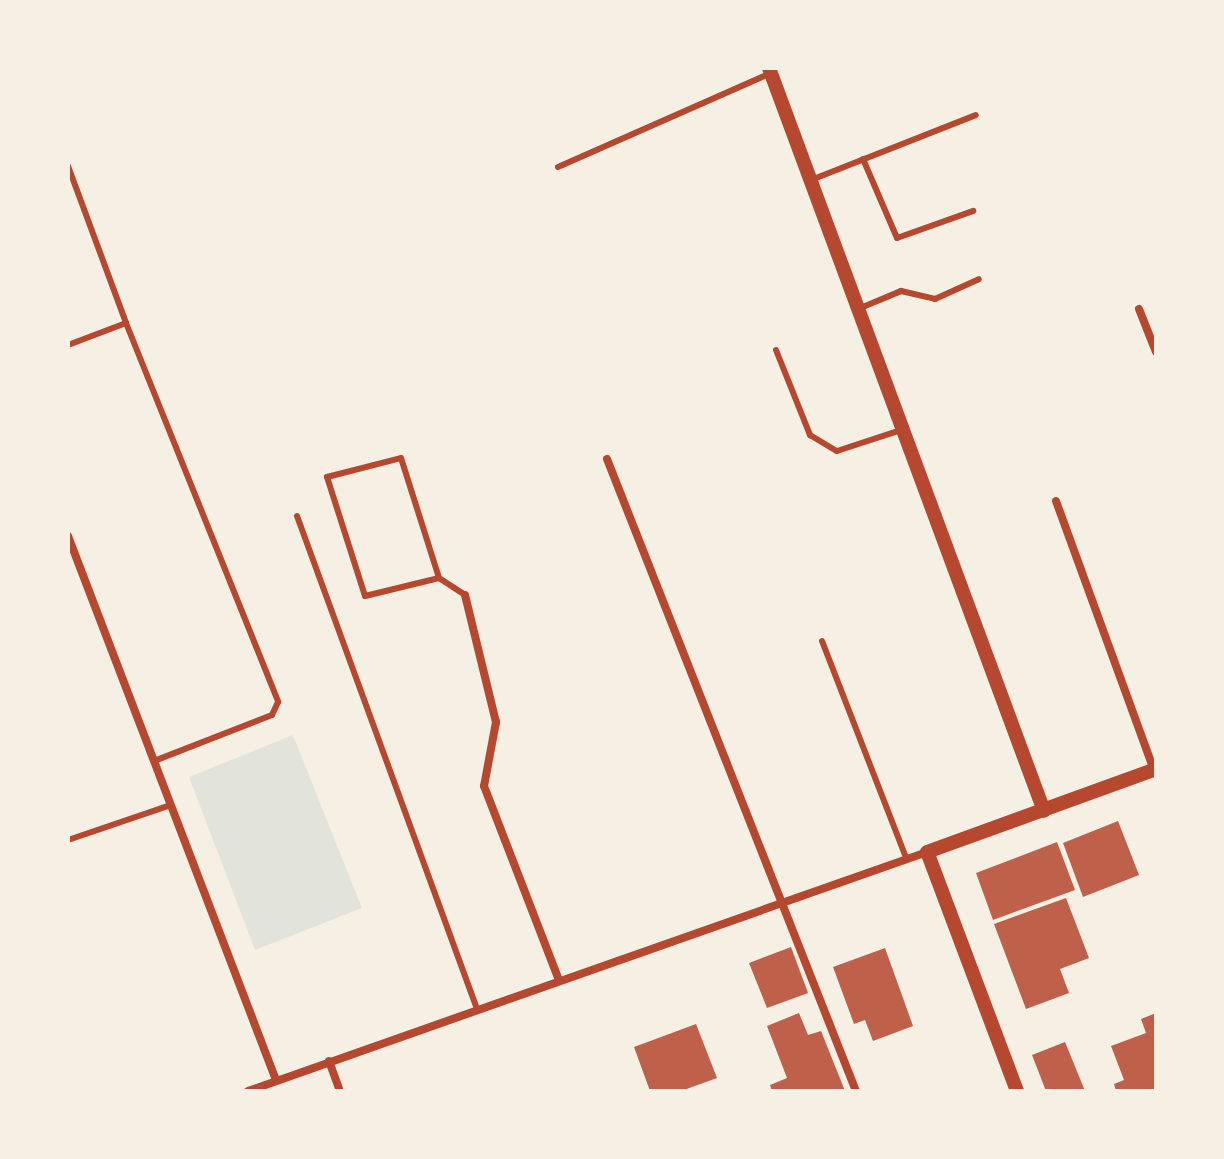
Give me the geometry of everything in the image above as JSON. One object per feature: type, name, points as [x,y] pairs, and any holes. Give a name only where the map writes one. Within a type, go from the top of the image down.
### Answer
[{"type":"street","points":[[770,71],[1044,811]]},
{"type":"street","points":[[1139,309],[1156,352]]},
{"type":"street","points":[[607,459],[856,1091]]},
{"type":"street","points":[[248,1091],[779,900],[1044,811],[1155,769],[1056,501]]},
{"type":"street","points":[[68,536],[276,1080]]},
{"type":"street","points":[[465,595],[496,722],[484,786],[559,980]]},
{"type":"street","points":[[927,852],[1017,1091]]},
{"type":"street","points":[[329,1061],[340,1091]]},
{"type":"lane","points":[[558,167],[770,71]]},
{"type":"lane","points":[[811,180],[976,115]]},
{"type":"lane","points":[[863,159],[897,238],[973,211]]},
{"type":"lane","points":[[68,166],[126,323],[278,702],[272,715],[154,761]]},
{"type":"lane","points":[[858,309],[901,291],[935,299],[979,279]]},
{"type":"lane","points":[[68,345],[126,323]]},
{"type":"lane","points":[[776,350],[810,435],[837,451],[905,429]]},
{"type":"lane","points":[[439,578],[365,596],[327,477],[401,458],[439,578],[465,595]]},
{"type":"lane","points":[[297,516],[477,1009]]},
{"type":"lane","points":[[822,641],[906,858]]},
{"type":"lane","points":[[68,840],[171,805]]},
{"type":"shaded area","points":[[293,735],[362,908],[255,950],[189,777]]},
{"type":"building","points":[[1118,821],[1139,875],[1083,897],[1063,843]]},
{"type":"building","points":[[1057,842],[1075,890],[993,920],[976,873]]},
{"type":"building","points":[[1066,898],[1089,958],[1060,969],[1069,993],[1026,1009],[994,924]]},
{"type":"building","points":[[791,947],[808,993],[767,1008],[749,963]]},
{"type":"building","points":[[885,948],[913,1026],[873,1041],[865,1020],[854,1024],[833,967]]},
{"type":"building","points":[[799,1013],[808,1035],[821,1031],[845,1091],[772,1091],[770,1085],[787,1078],[767,1026]]},
{"type":"building","points":[[1156,1013],[1156,1091],[1116,1091],[1114,1084],[1124,1080],[1111,1046],[1146,1033],[1141,1019]]},
{"type":"building","points":[[696,1024],[717,1078],[681,1091],[650,1091],[634,1047]]},
{"type":"building","points":[[1065,1042],[1085,1091],[1046,1091],[1032,1055]]}]
